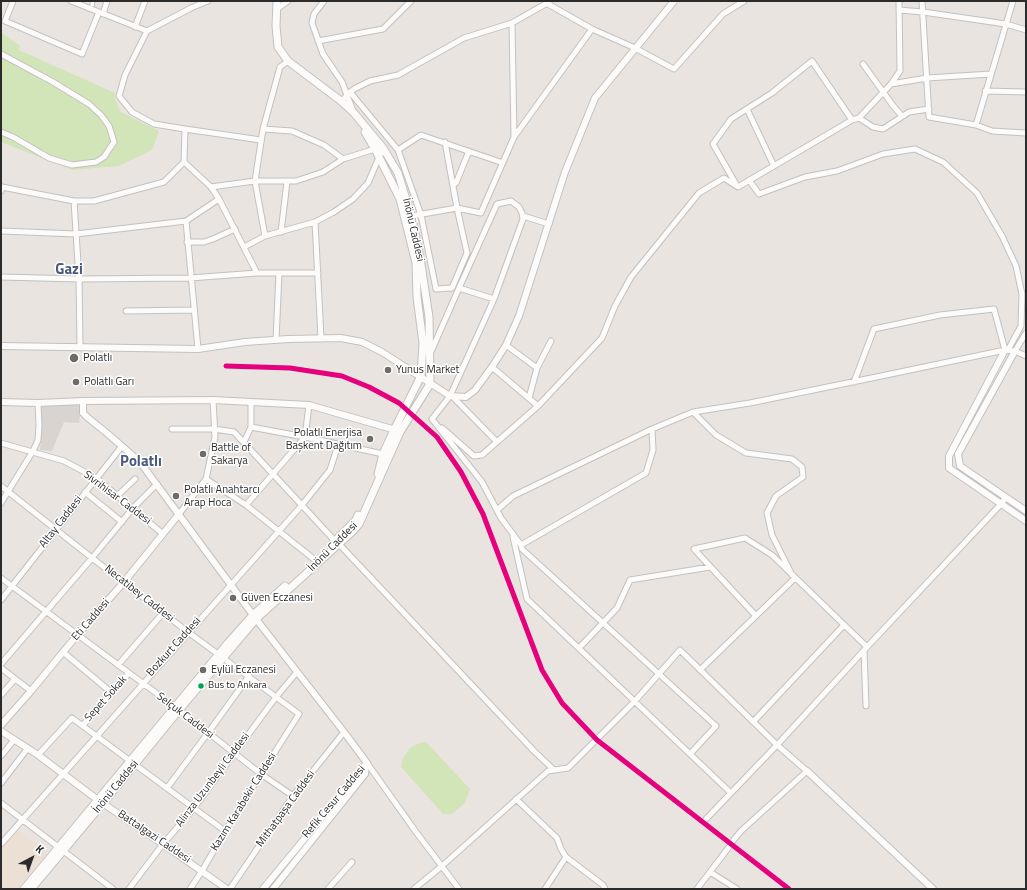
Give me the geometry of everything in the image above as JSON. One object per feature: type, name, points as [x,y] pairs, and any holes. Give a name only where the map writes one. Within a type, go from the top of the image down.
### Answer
[{"type":"main road","name":"İnönü Caddesi","points":[[255,617],[337,542],[356,520],[377,479],[383,454],[430,384],[429,317],[424,281],[411,216],[398,173],[354,113],[341,101],[288,61],[278,47],[276,26],[277,1]]},
{"type":"main road","name":"İnönü Caddesi","points":[[24,889],[101,802],[255,617],[315,560],[359,524],[421,376],[423,343],[417,297],[416,263],[400,199],[379,157],[379,148]]},
{"type":"main road","name":"İnönü Caddesi","points":[[31,889],[60,850]]},
{"type":"street","points":[[13,1],[5,21],[82,54],[107,1]]},
{"type":"street","points":[[70,1],[147,31]]},
{"type":"street","points":[[135,27],[145,1]]},
{"type":"street","points":[[208,1],[197,3],[147,31],[125,75],[119,96],[132,112],[154,124],[185,130],[261,140]]},
{"type":"street","points":[[277,9],[288,1]]},
{"type":"street","points":[[324,1],[314,14],[312,23],[323,54],[342,82],[348,94],[354,113]]},
{"type":"street","points":[[318,41],[383,30],[411,1]]},
{"type":"street","points":[[451,397],[466,397],[475,390],[506,345],[519,316],[565,172],[595,98],[674,1]]},
{"type":"street","points":[[341,101],[354,89],[370,81],[398,75],[464,38],[512,23],[549,2],[592,29],[635,48],[674,69],[723,14],[744,1]]},
{"type":"street","points":[[738,187],[852,120],[859,118],[891,84],[900,71],[899,1]]},
{"type":"street","points":[[922,1],[929,117],[976,125],[992,131],[1026,133]]},
{"type":"street","points":[[976,125],[1013,1]]},
{"type":"street","points":[[899,10],[1006,24],[1026,30]]},
{"type":"street","points":[[512,23],[514,137]]},
{"type":"street","points":[[411,216],[457,208],[481,213],[514,137],[592,29]]},
{"type":"street","points":[[1,54],[53,82],[89,104],[101,115],[109,126],[114,142],[104,157],[96,162],[72,165],[49,158],[1,132]]},
{"type":"street","points":[[738,187],[714,144],[731,119],[772,92],[812,60],[852,120]]},
{"type":"street","points":[[265,236],[254,181],[263,129],[280,66],[288,61]]},
{"type":"street","points":[[863,64],[902,116]]},
{"type":"street","points":[[891,84],[927,78],[991,74]]},
{"type":"street","points":[[985,91],[1026,92]]},
{"type":"street","points":[[348,94],[398,150],[421,215],[436,289],[452,288],[467,253],[457,208],[446,142]]},
{"type":"street","points":[[747,109],[774,166]]},
{"type":"street","points":[[859,118],[872,127],[883,129],[909,112],[929,109]]},
{"type":"street","points":[[263,129],[292,130],[324,145],[343,159]]},
{"type":"street","points":[[1,191],[2,187],[74,201],[94,201],[164,182],[184,162],[185,130]]},
{"type":"street","points":[[398,150],[421,135],[446,142],[503,163]]},
{"type":"street","points":[[212,187],[254,181],[296,181],[323,172],[343,159],[379,148]]},
{"type":"street","points":[[749,180],[759,194],[805,177],[837,171],[883,154],[915,149],[943,162],[977,193],[1002,236],[1016,266],[1022,294],[1021,326]]},
{"type":"street","points":[[453,186],[456,183],[469,151]]},
{"type":"street","points":[[244,247],[265,236],[315,222],[334,212],[353,198],[368,183],[379,157]]},
{"type":"street","points":[[184,162],[212,187],[257,273]]},
{"type":"street","points":[[432,419],[474,456],[482,454],[538,406],[602,338],[615,306],[631,277],[699,193],[724,178],[738,187]]},
{"type":"street","points":[[281,232],[287,182]]},
{"type":"street","points":[[1,231],[76,234],[186,221],[219,198]]},
{"type":"street","points":[[432,419],[451,397],[494,299],[523,219],[519,207],[511,201],[497,204],[488,199]]},
{"type":"street","points":[[74,201],[80,346]]},
{"type":"street","points":[[430,356],[497,204]]},
{"type":"street","points":[[523,216],[548,224]]},
{"type":"street","points":[[186,221],[190,278],[198,349]]},
{"type":"street","points":[[315,222],[321,338]]},
{"type":"street","points":[[187,242],[204,242],[235,229]]},
{"type":"street","points":[[1,277],[78,279],[190,278],[257,273],[318,274]]},
{"type":"street","points":[[276,340],[279,274]]},
{"type":"street","points":[[459,288],[494,299]]},
{"type":"street","points":[[854,382],[874,329],[940,315],[994,309],[1006,350]]},
{"type":"street","points":[[126,311],[193,310]]},
{"type":"street","points":[[1026,318],[1006,350],[949,456],[949,468],[1026,521]]},
{"type":"street","points":[[1026,333],[958,454],[960,466],[1026,511]]},
{"type":"street","points":[[1,346],[80,346],[198,349],[245,342],[321,338],[341,338],[362,342],[382,352],[421,376],[430,384],[451,397],[497,442]]},
{"type":"street","points":[[529,398],[537,368],[551,341]]},
{"type":"street","points":[[506,345],[537,368]]},
{"type":"street","points":[[497,510],[513,496],[693,412],[750,403],[1006,350],[1015,351],[1026,356]]},
{"type":"street","points":[[492,366],[538,406]]},
{"type":"street","points":[[1,402],[38,403],[83,401],[213,400],[309,405],[397,431]]},
{"type":"street","points":[[180,514],[206,479],[215,437],[213,400]]},
{"type":"street","points":[[83,401],[83,412],[86,417],[140,462],[157,484],[255,617],[344,732],[459,889]]},
{"type":"street","points":[[1,503],[9,492],[38,440],[38,403]]},
{"type":"street","points":[[244,442],[252,426],[251,403]]},
{"type":"street","points":[[246,505],[306,437],[309,405]]},
{"type":"street","points":[[693,412],[716,435],[746,453],[792,459],[802,467],[803,478],[776,496],[767,513],[772,535],[793,576]]},
{"type":"street","points":[[432,419],[482,482],[497,510],[512,534],[521,545],[522,549],[604,623],[658,675],[716,726],[690,754]]},
{"type":"street","points":[[252,426],[383,454]]},
{"type":"street","points":[[172,429],[214,429],[234,432],[534,751],[554,770]]},
{"type":"street","points":[[521,545],[646,474],[653,450],[652,430]]},
{"type":"street","name":"Sivrihisar Caddesi","points":[[1,443],[64,461],[96,478],[163,534]]},
{"type":"street","name":"Bozkurt Caddesi","points":[[1,844],[302,505],[330,470],[338,445]]},
{"type":"street","name":"Altay Caddesi","points":[[1,600],[122,446]]},
{"type":"street","points":[[117,496],[135,479]]},
{"type":"street","points":[[206,479],[246,505],[315,560]]},
{"type":"street","points":[[1,664],[133,508],[157,484]]},
{"type":"street","name":"Necatibey Caddesi","points":[[1,486],[188,632],[299,714]]},
{"type":"street","points":[[85,492],[122,522]]},
{"type":"street","points":[[706,819],[777,745],[1006,497]]},
{"type":"street","name":"Eti Caddesi","points":[[1,726],[180,514]]},
{"type":"street","points":[[512,534],[527,599],[731,793]]},
{"type":"street","points":[[756,616],[694,550],[745,538],[772,555],[844,625],[865,648],[866,706]]},
{"type":"street","points":[[578,648],[617,608],[630,580],[710,567]]},
{"type":"street","points":[[700,670],[756,616],[793,576]]},
{"type":"street","name":"Selçuk Caddesi","points":[[1,578],[78,634],[261,774],[293,796]]},
{"type":"street","points":[[118,665],[163,612]]},
{"type":"street","points":[[753,722],[844,625]]},
{"type":"street","points":[[414,889],[442,866],[548,771],[568,768],[634,702],[680,650],[777,745],[807,771],[933,889]]},
{"type":"street","points":[[63,652],[112,693]]},
{"type":"street","points":[[1,668],[31,691]]},
{"type":"street","name":"Alirıza Uzunbeyli Caddesi","points":[[129,889],[194,808],[276,697],[297,672]]},
{"type":"street","name":"Sepet Sokak","points":[[83,725],[129,674]]},
{"type":"street","points":[[167,788],[249,676]]},
{"type":"street","points":[[1,695],[15,679]]},
{"type":"street","name":"Kazım Karabekir Caddesi","points":[[190,889],[299,714]]},
{"type":"street","points":[[38,755],[72,718],[225,831]]},
{"type":"street","name":"Battalgazi Caddesi","points":[[1,731],[28,748],[101,802],[228,889]]},
{"type":"street","name":"Mithatpaşa Caddesi","points":[[228,889],[293,796],[344,732]]},
{"type":"street","points":[[1,756],[14,740]]},
{"type":"street","points":[[1,783],[28,748]]},
{"type":"street","name":"Refik Cesur Caddesi","points":[[263,889],[367,763]]},
{"type":"street","name":"Refik Cesur Caddesi","points":[[273,889],[365,774],[367,763]]},
{"type":"street","points":[[732,842],[741,831],[807,771]]},
{"type":"street","points":[[516,799],[557,838],[566,857],[603,885],[604,889]]},
{"type":"street","points":[[1,803],[60,850],[113,889]]},
{"type":"street","points":[[697,889],[729,847]]},
{"type":"street","points":[[545,889],[566,857]]},
{"type":"street","points":[[328,889],[334,886],[352,862]]},
{"type":"street","points":[[710,872],[737,889]]},
{"type":"shaded area","points":[[78,403],[80,416],[79,423],[64,422],[52,451],[40,450],[42,428],[41,405]]},
{"type":"shaded area","points":[[17,829],[47,852],[17,889],[1,889],[1,849]]},
{"type":"green space","points":[[1,32],[20,46],[19,50],[115,93],[115,99],[121,112],[159,131],[152,150],[119,166],[72,170],[1,142]]},
{"type":"green space","points":[[426,742],[470,789],[465,803],[452,814],[443,814],[401,767],[403,758],[409,749]]},
{"type":"transit line","points":[[226,366],[290,368],[342,376],[369,387],[399,403],[437,437],[461,472],[483,514],[542,670],[562,703],[597,740],[789,889]]},
{"type":"place","name":"Polatlı","points":[[74,358]]},
{"type":"place","name":"Yunus Market","points":[[388,370]]},
{"type":"place","name":"Polatlı Garı","points":[[76,382]]},
{"type":"place","name":"Polatlı Enerjisa Başkent Dağıtım","points":[[370,439]]},
{"type":"place","name":"Battle of Sakarya","points":[[203,454]]},
{"type":"place","name":"Polatlı Anahtarcı Arap Hoca","points":[[176,496]]},
{"type":"place","name":"Güven Eczanesi","points":[[233,598]]},
{"type":"place","name":"Eylül Eczanesi","points":[[203,670]]},
{"type":"place","name":"Bus to Ankara","points":[[201,686]]},
{"type":"district","name":"Gazi","points":[[69,270]]},
{"type":"district","name":"Polatlı","points":[[141,462]]}]
